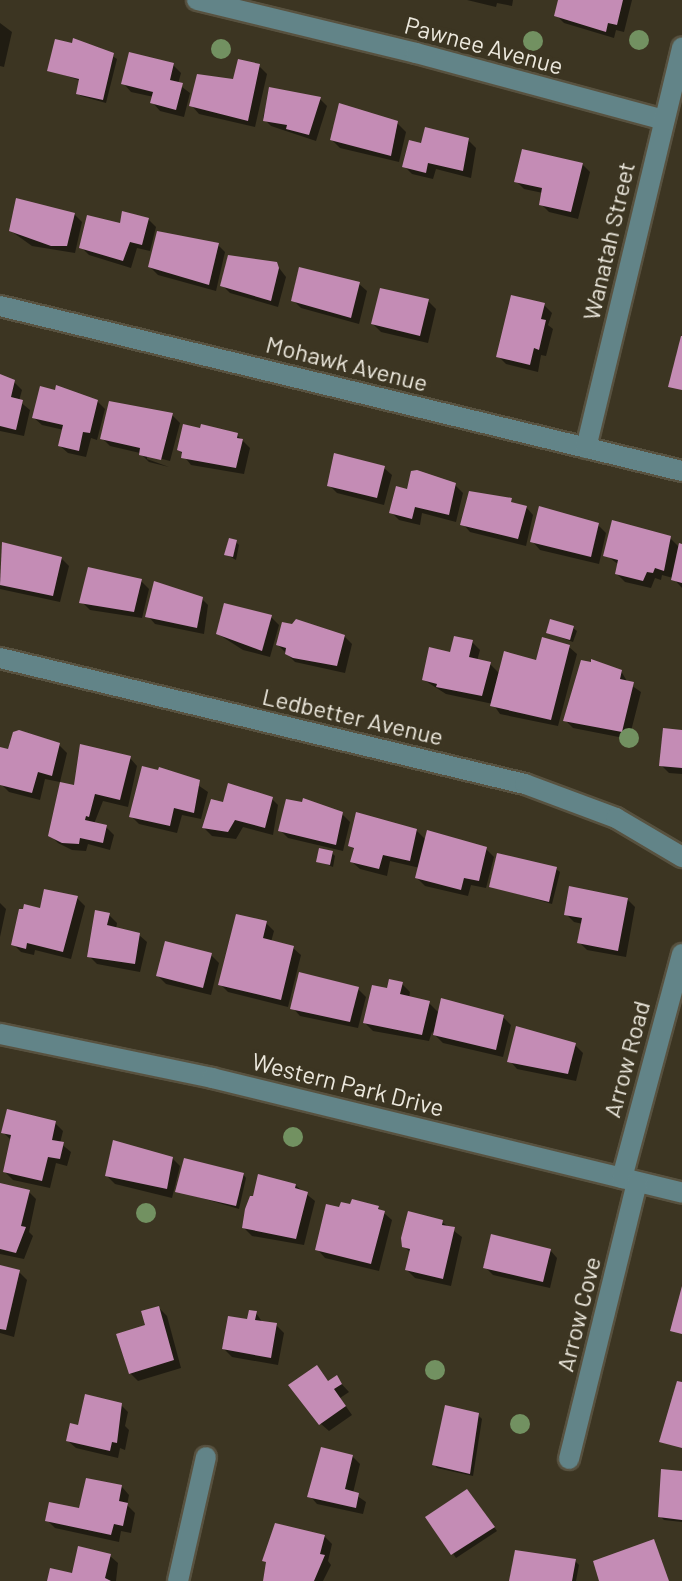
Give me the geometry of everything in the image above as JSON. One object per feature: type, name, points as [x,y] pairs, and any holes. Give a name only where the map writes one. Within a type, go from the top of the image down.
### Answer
[{"type":"street","name":"Pawnee Avenue","points":[[197,0],[416,53],[664,120]]},
{"type":"street","name":"Wanatah Street","points":[[586,448],[682,47]]},
{"type":"street","name":"Mohawk Avenue","points":[[0,306],[682,471]]},
{"type":"street","name":"Ledbetter Avenue","points":[[0,658],[525,784],[616,818],[682,857]]},
{"type":"street","name":"Arrow Road","points":[[630,1180],[682,954]]},
{"type":"street","name":"Western Park Drive","points":[[0,1034],[212,1078],[682,1193]]},
{"type":"street","name":"Arrow Cove","points":[[569,1459],[630,1180]]},
{"type":"street","points":[[178,1581],[206,1457]]},
{"type":"building","points":[[558,0],[623,0],[617,25],[608,23],[606,32],[554,16]]},
{"type":"building","points":[[73,38],[114,53],[103,100],[76,94],[79,79],[47,71],[55,39],[72,43]]},
{"type":"building","points":[[129,52],[174,63],[170,80],[183,83],[176,110],[150,103],[153,92],[121,84]]},
{"type":"building","points":[[238,59],[260,64],[248,121],[189,106],[197,74],[233,79]]},
{"type":"building","points":[[269,87],[321,97],[309,135],[286,129],[287,125],[263,121]]},
{"type":"building","points":[[339,103],[398,121],[391,156],[330,140]]},
{"type":"building","points":[[425,127],[469,138],[463,171],[428,163],[426,173],[402,167],[409,140],[421,143]]},
{"type":"building","points":[[522,149],[583,163],[571,212],[539,205],[542,188],[514,182]]},
{"type":"building","points":[[16,198],[75,213],[67,246],[51,246],[9,231]]},
{"type":"building","points":[[122,211],[149,218],[142,245],[130,242],[123,261],[79,248],[87,215],[120,223]]},
{"type":"building","points":[[157,231],[219,243],[209,285],[148,267]]},
{"type":"building","points":[[228,255],[277,262],[279,268],[271,301],[220,286]]},
{"type":"building","points":[[299,267],[360,282],[351,318],[291,301]]},
{"type":"building","points":[[380,288],[429,299],[420,336],[371,324]]},
{"type":"building","points":[[511,295],[545,303],[541,319],[546,320],[539,350],[534,348],[530,365],[496,357]]},
{"type":"building","points":[[682,336],[682,390],[668,387]]},
{"type":"building","points":[[0,374],[15,380],[11,397],[23,400],[16,430],[0,426]]},
{"type":"building","points":[[56,385],[98,400],[90,433],[83,432],[79,451],[58,446],[63,425],[32,418],[40,386],[55,390]]},
{"type":"building","points":[[109,401],[173,413],[161,460],[139,455],[140,448],[100,439]]},
{"type":"building","points":[[183,424],[200,428],[201,424],[238,433],[237,438],[243,439],[236,468],[181,458],[182,452],[177,450]]},
{"type":"building","points":[[334,453],[385,466],[377,498],[327,486]]},
{"type":"building","points":[[417,470],[456,483],[449,515],[415,507],[412,519],[389,513],[396,486],[407,489],[411,471]]},
{"type":"building","points":[[469,491],[512,498],[511,502],[527,506],[518,539],[460,525]]},
{"type":"building","points":[[539,506],[599,523],[591,557],[530,542]]},
{"type":"building","points":[[612,520],[671,536],[664,571],[655,568],[653,573],[647,572],[643,581],[615,574],[618,560],[603,556]]},
{"type":"building","points":[[229,538],[237,540],[233,557],[224,555]]},
{"type":"building","points":[[2,542],[62,557],[53,596],[0,585]]},
{"type":"building","points":[[679,543],[682,544],[682,583],[671,580]]},
{"type":"building","points":[[88,567],[142,579],[134,612],[79,603]]},
{"type":"building","points":[[154,581],[203,597],[197,628],[145,617]]},
{"type":"building","points":[[224,603],[272,615],[262,651],[216,634]]},
{"type":"building","points":[[296,619],[345,635],[337,666],[293,658],[285,654],[286,648],[276,645],[282,622],[292,624]]},
{"type":"building","points":[[550,619],[574,626],[570,640],[546,633]]},
{"type":"building","points":[[454,636],[473,640],[469,657],[491,662],[482,696],[436,687],[437,684],[422,680],[429,647],[450,652]]},
{"type":"building","points":[[542,637],[570,645],[551,720],[490,706],[504,651],[536,660]]},
{"type":"building","points":[[591,659],[622,670],[620,679],[634,682],[622,732],[563,721],[581,660],[591,662]]},
{"type":"building","points":[[663,728],[682,730],[682,768],[659,766]]},
{"type":"building","points":[[19,730],[60,743],[52,776],[38,772],[32,793],[0,785],[0,747],[8,749],[13,732]]},
{"type":"building","points":[[80,744],[131,756],[120,800],[95,794],[89,817],[86,816],[85,820],[107,825],[103,843],[80,838],[79,844],[62,843],[48,836],[60,782],[74,785]]},
{"type":"building","points":[[142,766],[158,770],[159,767],[200,780],[194,813],[174,808],[170,826],[129,817]]},
{"type":"building","points":[[228,783],[273,797],[265,828],[235,820],[228,832],[202,828],[211,799],[223,802]]},
{"type":"building","points":[[303,798],[343,812],[336,845],[278,831],[286,799],[302,802]]},
{"type":"building","points":[[356,812],[417,829],[410,861],[383,855],[379,869],[350,862],[354,848],[348,846]]},
{"type":"building","points":[[427,830],[487,847],[479,881],[464,878],[461,890],[415,878]]},
{"type":"building","points":[[319,848],[333,851],[330,865],[316,862]]},
{"type":"building","points":[[497,853],[557,867],[549,902],[489,887]]},
{"type":"building","points":[[569,886],[628,898],[618,951],[577,943],[582,918],[564,915]]},
{"type":"building","points":[[44,889],[78,896],[63,952],[27,943],[26,949],[11,945],[19,909],[23,909],[24,904],[40,908]]},
{"type":"building","points":[[95,910],[110,913],[107,925],[140,933],[135,964],[87,957]]},
{"type":"building","points":[[236,914],[267,921],[263,938],[294,946],[281,1000],[218,985]]},
{"type":"building","points":[[165,941],[212,953],[203,988],[156,976]]},
{"type":"building","points":[[299,972],[359,987],[350,1022],[290,1009]]},
{"type":"building","points":[[389,979],[403,982],[400,994],[430,1001],[422,1035],[363,1023],[372,985],[387,988]]},
{"type":"building","points":[[441,998],[504,1015],[496,1050],[433,1035]]},
{"type":"building","points":[[516,1026],[576,1043],[568,1074],[507,1062]]},
{"type":"building","points":[[7,1109],[56,1121],[52,1140],[64,1142],[60,1159],[48,1157],[42,1181],[3,1172],[11,1135],[1,1133]]},
{"type":"building","points":[[113,1140],[173,1157],[167,1189],[105,1176]]},
{"type":"building","points":[[184,1158],[244,1173],[236,1206],[175,1192]]},
{"type":"building","points":[[258,1174],[296,1184],[295,1188],[308,1192],[296,1239],[242,1228],[245,1209],[250,1196],[253,1196]]},
{"type":"building","points":[[0,1183],[30,1190],[21,1226],[26,1227],[16,1253],[0,1249]]},
{"type":"building","points":[[352,1199],[379,1206],[378,1209],[385,1211],[371,1264],[315,1250],[326,1204],[339,1207],[341,1202],[350,1204]]},
{"type":"building","points":[[408,1211],[443,1220],[442,1225],[455,1227],[443,1279],[405,1270],[410,1249],[402,1247],[401,1238]]},
{"type":"building","points":[[491,1234],[551,1249],[543,1282],[483,1268]]},
{"type":"building","points":[[0,1265],[20,1270],[6,1330],[0,1329]]},
{"type":"building","points":[[682,1286],[682,1334],[670,1331]]},
{"type":"building","points":[[159,1306],[174,1360],[129,1374],[116,1334],[145,1325],[141,1311]]},
{"type":"building","points":[[249,1310],[257,1311],[255,1320],[277,1323],[271,1358],[222,1349],[228,1316],[247,1319]]},
{"type":"building","points":[[317,1365],[328,1381],[337,1375],[342,1384],[334,1389],[346,1406],[319,1425],[288,1385]]},
{"type":"building","points":[[677,1381],[682,1382],[682,1448],[659,1442]]},
{"type":"building","points":[[85,1394],[122,1403],[117,1443],[112,1442],[110,1451],[66,1441],[70,1423],[78,1425]]},
{"type":"building","points":[[445,1405],[479,1413],[470,1474],[432,1465]]},
{"type":"building","points":[[321,1447],[353,1455],[345,1489],[359,1493],[356,1508],[307,1497]]},
{"type":"building","points":[[661,1469],[682,1471],[682,1520],[658,1517]]},
{"type":"building","points":[[86,1478],[122,1485],[119,1501],[128,1503],[123,1526],[114,1524],[111,1535],[45,1521],[49,1502],[79,1508]]},
{"type":"building","points":[[467,1489],[495,1527],[451,1555],[425,1517]]},
{"type":"building","points":[[275,1523],[325,1535],[320,1554],[325,1555],[314,1581],[263,1581],[266,1562],[262,1561]]},
{"type":"building","points":[[654,1539],[669,1581],[599,1581],[593,1561]]},
{"type":"building","points":[[78,1546],[111,1554],[105,1578],[111,1581],[47,1581],[50,1568],[72,1573]]},
{"type":"building","points":[[515,1550],[576,1559],[572,1581],[509,1581]]}]
